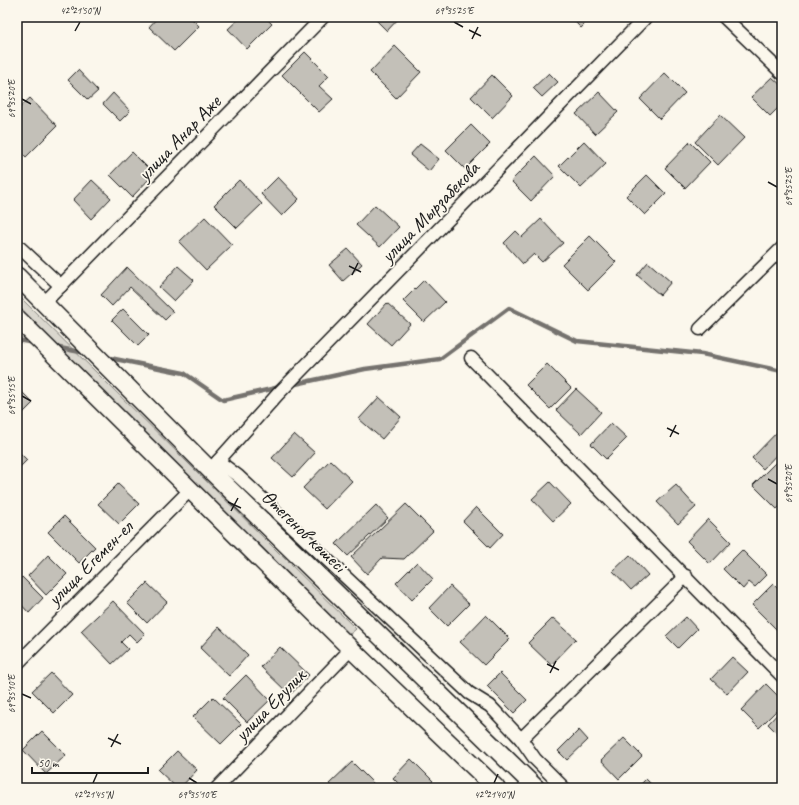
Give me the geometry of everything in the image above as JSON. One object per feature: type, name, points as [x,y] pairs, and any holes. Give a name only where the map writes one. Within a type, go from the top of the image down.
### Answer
[{"type":"main road","name":"Өтегенов көшесі","points":[[17,276],[214,466],[536,788]]},
{"type":"main road","points":[[19,323],[191,489],[351,649],[496,788]]},
{"type":"street","name":"улица Анар Аже","points":[[44,303],[324,17]]},
{"type":"street","name":"улица Мырзабекова","points":[[214,466],[278,394],[646,17]]},
{"type":"street","points":[[724,17],[782,72]]},
{"type":"street","points":[[17,245],[61,286]]},
{"type":"street","points":[[700,329],[782,248]]},
{"type":"street","points":[[471,358],[686,576],[782,676]]},
{"type":"street","points":[[214,466],[238,476],[470,693],[490,706],[521,739],[534,759],[564,788]]},
{"type":"street","name":"улица Егемен-ел","points":[[17,664],[191,489]]},
{"type":"street","points":[[521,739],[686,576]]},
{"type":"street","name":"улица Ерулик","points":[[217,788],[351,649]]},
{"type":"shaded area","points":[[17,294],[356,629],[349,635],[17,306]]},
{"type":"building","points":[[158,17],[190,17],[199,26],[174,51],[149,27]]},
{"type":"building","points":[[241,17],[265,17],[272,24],[247,49],[228,29]]},
{"type":"building","points":[[373,17],[400,17],[387,31]]},
{"type":"building","points":[[570,17],[592,17],[581,28]]},
{"type":"building","points":[[395,46],[421,72],[396,98],[370,72]]},
{"type":"building","points":[[305,52],[329,76],[319,86],[333,99],[319,112],[282,75]]},
{"type":"building","points":[[78,70],[98,91],[88,100],[68,80]]},
{"type":"building","points":[[549,73],[558,82],[542,97],[533,88]]},
{"type":"building","points":[[665,73],[685,93],[660,119],[640,99]]},
{"type":"building","points":[[492,75],[513,96],[492,118],[471,97]]},
{"type":"building","points":[[772,77],[782,86],[782,104],[770,116],[751,97]]},
{"type":"building","points":[[599,92],[618,112],[595,134],[576,114]]},
{"type":"building","points":[[113,93],[130,111],[120,121],[103,104]]},
{"type":"building","points":[[30,98],[57,126],[26,157],[17,148],[17,110]]},
{"type":"building","points":[[720,115],[744,138],[718,165],[695,142]]},
{"type":"building","points":[[471,125],[490,144],[465,169],[446,150]]},
{"type":"building","points":[[584,141],[606,164],[581,188],[559,166]]},
{"type":"building","points":[[690,142],[710,162],[685,188],[665,168]]},
{"type":"building","points":[[420,144],[439,159],[429,171],[410,155]]},
{"type":"building","points":[[132,152],[154,174],[132,197],[110,175]]},
{"type":"building","points":[[536,156],[555,176],[531,201],[511,181]]},
{"type":"building","points":[[647,175],[666,194],[645,215],[626,196]]},
{"type":"building","points":[[278,177],[299,199],[282,216],[261,194]]},
{"type":"building","points":[[92,180],[111,198],[91,219],[73,200]]},
{"type":"building","points":[[239,180],[262,204],[237,228],[214,205]]},
{"type":"building","points":[[375,205],[399,227],[380,247],[356,225]]},
{"type":"building","points":[[205,217],[232,245],[206,270],[179,242]]},
{"type":"building","points":[[541,219],[563,243],[542,262],[534,254],[523,264],[504,243],[516,231],[522,237]]},
{"type":"building","points":[[590,236],[616,262],[588,290],[562,264]]},
{"type":"building","points":[[348,249],[362,264],[343,281],[329,265]]},
{"type":"building","points":[[648,262],[671,282],[660,295],[637,275]]},
{"type":"building","points":[[178,266],[194,280],[174,301],[159,287]]},
{"type":"building","points":[[127,267],[173,312],[165,320],[130,287],[112,306],[101,295]]},
{"type":"building","points":[[424,280],[445,302],[424,322],[403,301]]},
{"type":"building","points":[[387,303],[410,324],[391,345],[368,324]]},
{"type":"building","points":[[123,309],[149,335],[138,346],[112,320]]},
{"type":"building","points":[[547,364],[571,388],[550,409],[526,385]]},
{"type":"building","points":[[17,387],[33,403],[17,419]]},
{"type":"building","points":[[576,389],[601,412],[581,434],[556,410]]},
{"type":"building","points":[[379,397],[401,417],[382,439],[359,419]]},
{"type":"building","points":[[611,423],[627,438],[606,459],[591,444]]},
{"type":"building","points":[[782,427],[782,449],[763,469],[752,458]]},
{"type":"building","points":[[294,434],[315,453],[293,477],[272,458]]},
{"type":"building","points":[[17,450],[27,460],[17,470]]},
{"type":"building","points":[[330,460],[352,481],[325,509],[303,488]]},
{"type":"building","points":[[776,462],[782,468],[782,504],[777,509],[753,485]]},
{"type":"building","points":[[550,482],[571,504],[553,521],[532,499]]},
{"type":"building","points":[[118,484],[139,504],[119,524],[98,504]]},
{"type":"building","points":[[676,485],[696,507],[678,524],[657,502]]},
{"type":"building","points":[[406,504],[433,531],[404,559],[382,558],[367,574],[351,557]]},
{"type":"building","points":[[376,505],[388,518],[348,556],[336,544]]},
{"type":"building","points":[[476,507],[503,534],[490,548],[463,521]]},
{"type":"building","points":[[64,516],[95,547],[79,563],[48,532]]},
{"type":"building","points":[[708,519],[731,542],[710,564],[687,541]]},
{"type":"building","points":[[742,550],[767,575],[755,587],[749,582],[743,589],[723,569]]},
{"type":"building","points":[[48,555],[67,574],[46,595],[28,576]]},
{"type":"building","points":[[630,555],[648,575],[631,590],[613,571]]},
{"type":"building","points":[[417,562],[433,579],[412,600],[396,583]]},
{"type":"building","points":[[22,577],[43,598],[29,613],[17,600],[17,582]]},
{"type":"building","points":[[147,583],[167,602],[147,623],[127,603]]},
{"type":"building","points":[[773,584],[782,593],[782,627],[778,631],[752,605]]},
{"type":"building","points":[[450,586],[469,604],[447,626],[429,608]]},
{"type":"building","points":[[113,601],[145,634],[137,642],[129,634],[121,642],[128,649],[112,664],[81,631]]},
{"type":"building","points":[[486,615],[510,639],[484,665],[460,642]]},
{"type":"building","points":[[686,617],[697,629],[678,648],[666,636]]},
{"type":"building","points":[[553,618],[576,639],[551,665],[528,643]]},
{"type":"building","points":[[219,627],[248,655],[229,676],[200,648]]},
{"type":"building","points":[[280,647],[309,675],[290,695],[261,667]]},
{"type":"building","points":[[732,657],[748,672],[727,694],[711,679]]},
{"type":"building","points":[[51,673],[72,695],[54,713],[32,691]]},
{"type":"building","points":[[500,673],[527,700],[514,713],[487,686]]},
{"type":"building","points":[[246,675],[270,700],[247,722],[223,698]]},
{"type":"building","points":[[766,684],[782,700],[782,705],[759,728],[741,710]]},
{"type":"building","points":[[213,697],[241,724],[221,744],[193,717]]},
{"type":"building","points":[[782,709],[782,738],[768,724]]},
{"type":"building","points":[[579,730],[588,740],[567,760],[558,751]]},
{"type":"building","points":[[42,731],[66,755],[46,774],[23,750]]},
{"type":"building","points":[[624,738],[642,756],[619,779],[601,760]]},
{"type":"building","points":[[177,751],[197,770],[180,788],[177,788],[158,770]]},
{"type":"building","points":[[411,759],[433,781],[426,788],[403,788],[393,778]]},
{"type":"building","points":[[352,762],[375,785],[373,788],[333,788],[329,784]]},
{"type":"building","points":[[646,779],[655,788],[637,788]]},
{"type":"waterway","points":[[291,385],[365,369],[440,359],[509,308],[577,341],[702,354],[782,371]]},
{"type":"waterway","points":[[17,340],[35,343]]},
{"type":"waterway","points":[[54,347],[86,353]]},
{"type":"waterway","points":[[105,357],[184,373],[223,400],[280,387]]}]
